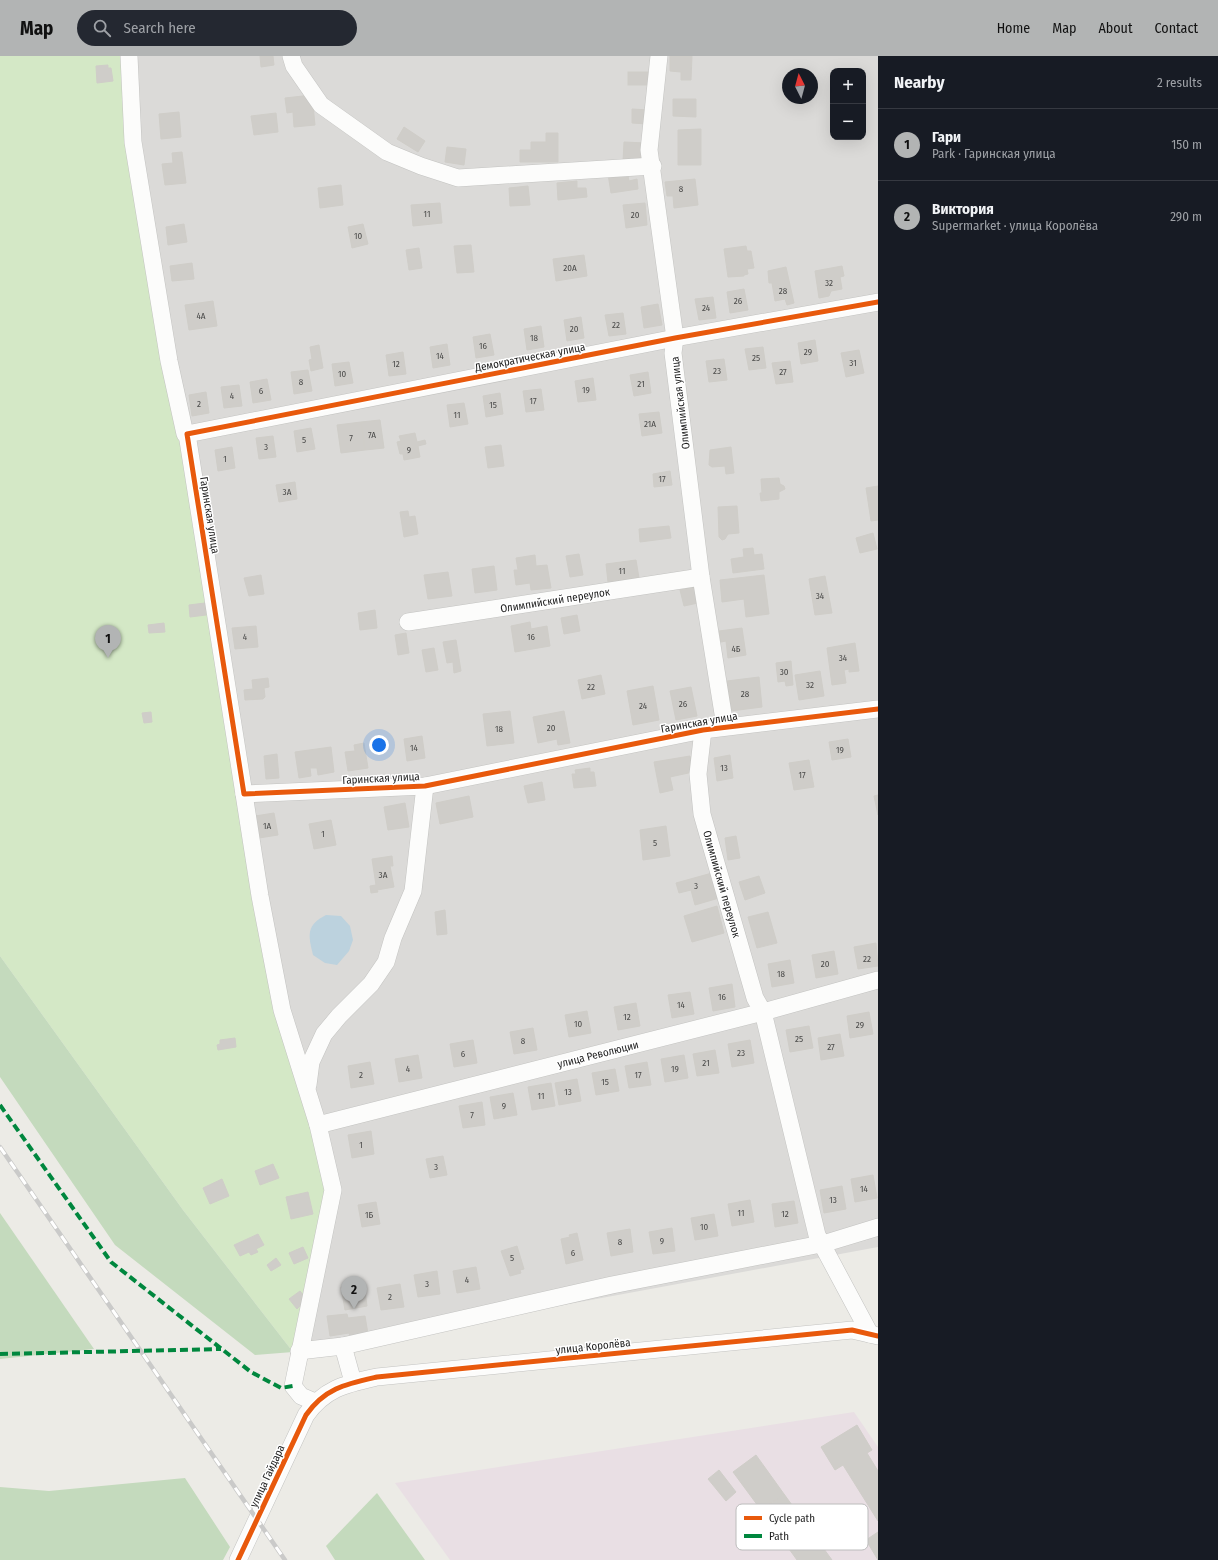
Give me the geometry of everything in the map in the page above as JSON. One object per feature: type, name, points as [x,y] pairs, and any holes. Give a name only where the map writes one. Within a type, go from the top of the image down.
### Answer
[{"type":"street","name":"Гаринская улица","points":[[129,56],[132,142],[166,346],[186,434],[244,794],[425,786],[725,726],[878,710]]},
{"type":"street","points":[[291,56],[294,66],[321,105],[387,152],[458,178],[652,166]]},
{"type":"street","name":"Олимпийская улица","points":[[660,56],[649,150],[675,338],[673,353],[701,577],[725,726]]},
{"type":"street","name":"Демократическая улица","points":[[186,434],[675,338],[878,302]]},
{"type":"street","name":"Олимпийский переулок","points":[[408,622],[701,577]]},
{"type":"street","name":"Олимпийский переулок","points":[[703,730],[698,774],[702,814],[755,998],[763,1012],[817,1235],[874,1335]]},
{"type":"street","points":[[308,1091],[311,1062],[324,1034],[339,1016],[371,984],[386,962],[393,938],[413,891],[425,786]]},
{"type":"street","points":[[244,794],[260,896],[282,1010],[318,1125],[333,1190],[293,1386],[301,1396],[315,1402]]},
{"type":"street","name":"улица Революции","points":[[318,1125],[763,1012],[878,980]]},
{"type":"street","points":[[299,1351],[343,1346],[612,1285],[822,1244],[878,1227]]},
{"type":"street","name":"улица Королёва","points":[[315,1402],[336,1388],[353,1382],[377,1377],[852,1330],[874,1335]]},
{"type":"street","points":[[343,1346],[353,1382]]},
{"type":"street","name":"улица Гайдара","points":[[238,1560],[306,1415],[315,1402]]},
{"type":"shaded area","points":[[122,56],[878,56],[878,1247],[369,1341],[293,1352],[293,1063]]},
{"type":"shaded area","points":[[854,1412],[878,1447],[878,1560],[450,1560],[395,1483]]},
{"type":"green space","points":[[0,56],[122,56],[293,1063],[326,1189],[293,1352],[183,1210],[0,956]]},
{"type":"green space","points":[[0,956],[183,1210],[293,1352],[255,1355],[115,1245],[0,1077]]},
{"type":"green space","points":[[0,1213],[94,1349],[0,1359]]},
{"type":"green space","points":[[185,1478],[230,1547],[223,1560],[0,1560],[0,1487],[49,1491]]},
{"type":"green space","points":[[377,1493],[425,1560],[335,1560],[326,1546]]},
{"type":"water","points":[[326,915],[341,916],[350,926],[353,940],[349,951],[337,965],[325,963],[313,955],[311,948],[310,931],[319,919]]},
{"type":"building","points":[[260,56],[273,56],[274,65],[261,67]]},
{"type":"building","points":[[670,56],[692,56],[691,80],[681,80],[681,72],[670,71]]},
{"type":"building","points":[[108,65],[108,68],[111,68],[113,81],[97,83],[96,66]]},
{"type":"building","points":[[628,72],[649,72],[649,85],[628,85]]},
{"type":"building","points":[[312,95],[315,125],[294,127],[293,112],[287,113],[285,98]]},
{"type":"building","points":[[673,99],[696,99],[696,117],[673,116]]},
{"type":"building","points":[[632,109],[648,110],[648,124],[632,123]]},
{"type":"building","points":[[179,112],[181,137],[161,139],[159,114]]},
{"type":"building","points":[[276,113],[278,132],[254,135],[251,116]]},
{"type":"building","points":[[404,127],[425,141],[418,152],[397,139]]},
{"type":"building","points":[[701,129],[701,165],[678,165],[678,130]]},
{"type":"building","points":[[546,133],[558,133],[558,162],[520,162],[520,150],[531,150],[531,142],[546,142]]},
{"type":"building","points":[[624,142],[645,143],[644,163],[623,162]]},
{"type":"building","points":[[447,147],[466,149],[464,165],[445,162]]},
{"type":"building","points":[[182,152],[186,183],[165,185],[162,164],[173,163],[172,153]]},
{"type":"building","points":[[627,171],[629,181],[637,179],[638,189],[611,193],[608,174]]},
{"type":"building","points":[[695,179],[698,205],[674,208],[673,196],[667,196],[665,182]]},
{"type":"building","points":[[577,181],[577,188],[586,188],[587,197],[558,200],[557,183]]},
{"type":"building","points":[[341,185],[343,205],[320,208],[318,188]]},
{"type":"building","points":[[528,186],[530,205],[510,206],[509,188]]},
{"type":"building","points":[[440,203],[442,223],[413,226],[411,205]]},
{"type":"building","points":[[645,203],[647,225],[626,228],[623,205]]},
{"type":"building","points":[[184,224],[187,242],[168,245],[166,227]]},
{"type":"building","points":[[363,224],[368,244],[352,248],[348,227]]},
{"type":"building","points":[[471,245],[474,272],[457,273],[454,246]]},
{"type":"building","points":[[746,246],[747,251],[751,251],[754,268],[747,269],[748,274],[744,276],[728,277],[724,249]]},
{"type":"building","points":[[419,248],[422,268],[409,270],[406,250]]},
{"type":"building","points":[[584,255],[587,276],[556,281],[553,259]]},
{"type":"building","points":[[192,263],[194,279],[172,281],[170,266]]},
{"type":"building","points":[[842,266],[844,276],[840,277],[842,289],[831,291],[829,296],[819,298],[815,271]]},
{"type":"building","points":[[786,267],[794,303],[787,305],[785,299],[775,301],[772,283],[769,283],[768,271]]},
{"type":"building","points":[[744,289],[748,310],[730,313],[727,292]]},
{"type":"building","points":[[713,297],[716,318],[699,320],[695,299]]},
{"type":"building","points":[[213,301],[217,326],[189,330],[185,305]]},
{"type":"building","points":[[658,304],[662,325],[644,328],[641,307]]},
{"type":"building","points":[[623,313],[626,334],[609,336],[605,315]]},
{"type":"building","points":[[581,317],[584,338],[567,341],[564,320]]},
{"type":"building","points":[[541,326],[544,347],[527,350],[524,329]]},
{"type":"building","points":[[490,334],[494,355],[476,358],[473,337]]},
{"type":"building","points":[[815,340],[818,361],[801,364],[798,343]]},
{"type":"building","points":[[447,344],[450,365],[433,368],[430,347]]},
{"type":"building","points":[[319,345],[323,368],[311,371],[309,360],[312,359],[310,347]]},
{"type":"building","points":[[763,347],[766,368],[749,370],[745,349]]},
{"type":"building","points":[[859,350],[864,373],[846,377],[841,353]]},
{"type":"building","points":[[403,352],[406,374],[389,376],[386,355]]},
{"type":"building","points":[[724,359],[727,380],[709,382],[706,361]]},
{"type":"building","points":[[790,361],[793,382],[776,384],[772,363]]},
{"type":"building","points":[[349,362],[353,383],[335,386],[332,364]]},
{"type":"building","points":[[308,370],[312,391],[294,394],[291,372]]},
{"type":"building","points":[[648,372],[651,393],[634,396],[630,375]]},
{"type":"building","points":[[593,378],[596,400],[578,402],[575,381]]},
{"type":"building","points":[[267,379],[271,400],[253,403],[250,382]]},
{"type":"building","points":[[239,385],[242,406],[224,408],[221,387]]},
{"type":"building","points":[[541,389],[544,410],[526,412],[523,391]]},
{"type":"building","points":[[206,392],[209,413],[192,416],[189,395]]},
{"type":"building","points":[[500,393],[503,414],[486,417],[483,396]]},
{"type":"building","points":[[464,403],[468,424],[450,427],[447,405]]},
{"type":"building","points":[[659,412],[662,433],[642,436],[639,414]]},
{"type":"building","points":[[380,420],[384,448],[365,450],[361,422]]},
{"type":"building","points":[[361,422],[365,450],[341,453],[337,425]]},
{"type":"building","points":[[311,428],[315,449],[297,452],[294,431]]},
{"type":"building","points":[[415,433],[417,442],[425,440],[426,444],[418,446],[420,457],[404,460],[403,454],[400,454],[397,442],[401,441],[399,436]]},
{"type":"building","points":[[273,436],[276,457],[259,459],[256,438]]},
{"type":"building","points":[[501,445],[504,466],[488,468],[485,447]]},
{"type":"building","points":[[232,447],[235,468],[218,471],[215,450]]},
{"type":"building","points":[[731,447],[734,473],[726,474],[725,466],[712,467],[709,465],[710,450]]},
{"type":"building","points":[[670,471],[672,485],[654,487],[653,474]]},
{"type":"building","points":[[779,478],[780,484],[784,486],[785,489],[779,492],[779,499],[761,501],[761,479]]},
{"type":"building","points":[[295,482],[297,499],[279,502],[276,485]]},
{"type":"building","points":[[878,486],[878,520],[871,521],[866,488]]},
{"type":"building","points":[[737,506],[739,533],[728,534],[725,539],[722,540],[719,537],[718,507]]},
{"type":"building","points":[[408,511],[409,517],[415,516],[418,534],[404,537],[400,512]]},
{"type":"building","points":[[669,526],[671,538],[640,542],[639,529]]},
{"type":"building","points":[[873,533],[877,549],[860,553],[856,538]]},
{"type":"building","points":[[753,548],[754,555],[762,554],[764,569],[733,573],[731,559],[744,557],[743,549]]},
{"type":"building","points":[[579,554],[583,575],[570,577],[566,556]]},
{"type":"building","points":[[535,555],[536,566],[547,565],[551,588],[531,590],[530,583],[516,585],[514,570],[518,570],[516,558]]},
{"type":"building","points":[[636,560],[639,578],[608,582],[606,564]]},
{"type":"building","points":[[494,566],[497,590],[475,593],[472,569]]},
{"type":"building","points":[[448,572],[452,596],[428,599],[424,575]]},
{"type":"building","points":[[261,575],[264,594],[249,596],[244,578]]},
{"type":"building","points":[[764,575],[769,614],[746,617],[744,599],[722,602],[720,580]]},
{"type":"building","points":[[825,576],[832,613],[815,615],[809,579]]},
{"type":"building","points":[[695,587],[698,603],[684,606],[680,590]]},
{"type":"building","points":[[205,603],[206,615],[190,617],[189,605]]},
{"type":"building","points":[[375,610],[377,628],[360,630],[358,613]]},
{"type":"building","points":[[577,615],[580,631],[564,634],[561,618]]},
{"type":"building","points":[[530,622],[531,629],[547,626],[550,646],[515,652],[511,626]]},
{"type":"building","points":[[164,623],[165,632],[149,633],[148,625]]},
{"type":"building","points":[[256,626],[258,647],[235,649],[232,628]]},
{"type":"building","points":[[742,628],[746,655],[728,658],[726,641],[721,642],[719,631]]},
{"type":"building","points":[[406,633],[409,653],[398,655],[395,635]]},
{"type":"building","points":[[456,640],[461,671],[454,673],[453,662],[447,663],[443,642]]},
{"type":"building","points":[[855,643],[859,671],[849,672],[849,669],[844,670],[846,683],[832,685],[827,648]]},
{"type":"building","points":[[434,648],[438,670],[426,672],[422,650]]},
{"type":"building","points":[[791,661],[793,685],[786,686],[785,681],[778,682],[776,663]]},
{"type":"building","points":[[820,671],[824,696],[799,700],[795,675]]},
{"type":"building","points":[[601,675],[605,694],[582,699],[578,680]]},
{"type":"building","points":[[759,677],[762,707],[731,711],[727,681]]},
{"type":"building","points":[[268,678],[269,687],[264,688],[265,697],[263,699],[245,700],[244,690],[253,689],[252,680]]},
{"type":"building","points":[[653,686],[659,720],[633,725],[627,691]]},
{"type":"building","points":[[691,687],[697,716],[676,720],[670,691]]},
{"type":"building","points":[[510,711],[514,743],[487,746],[483,714]]},
{"type":"building","points":[[564,711],[570,743],[558,745],[557,739],[538,743],[533,717]]},
{"type":"building","points":[[151,712],[152,722],[144,723],[142,713]]},
{"type":"building","points":[[422,736],[425,758],[407,761],[404,739]]},
{"type":"building","points":[[848,739],[851,757],[832,760],[829,742]]},
{"type":"building","points":[[364,743],[368,768],[348,771],[345,752],[355,751],[354,745]]},
{"type":"building","points":[[331,747],[334,772],[318,775],[317,768],[310,768],[311,776],[299,778],[295,752]]},
{"type":"building","points":[[277,754],[279,778],[266,779],[264,756]]},
{"type":"building","points":[[730,755],[733,778],[717,781],[714,758]]},
{"type":"building","points":[[690,756],[693,772],[670,777],[673,790],[660,793],[654,762]]},
{"type":"building","points":[[809,760],[814,787],[794,790],[789,763]]},
{"type":"building","points":[[590,768],[590,772],[594,772],[596,786],[574,788],[572,774],[576,774],[575,770]]},
{"type":"building","points":[[542,782],[545,800],[528,803],[524,786]]},
{"type":"building","points":[[878,795],[878,815],[874,796]]},
{"type":"building","points":[[469,796],[473,817],[440,824],[436,803]]},
{"type":"building","points":[[405,803],[409,827],[388,830],[384,807]]},
{"type":"building","points":[[274,813],[278,835],[259,838],[255,816]]},
{"type":"building","points":[[331,820],[336,845],[314,849],[309,824]]},
{"type":"building","points":[[666,826],[670,856],[643,860],[640,830]]},
{"type":"building","points":[[736,836],[740,858],[728,860],[725,838]]},
{"type":"building","points":[[392,856],[393,866],[390,866],[394,887],[377,890],[378,892],[371,893],[370,886],[376,885],[372,859]]},
{"type":"building","points":[[712,873],[719,898],[695,905],[691,890],[679,893],[676,883]]},
{"type":"building","points":[[759,876],[765,893],[745,900],[739,882]]},
{"type":"building","points":[[717,906],[724,933],[692,942],[684,916]]},
{"type":"building","points":[[445,910],[447,934],[437,935],[435,912]]},
{"type":"building","points":[[768,912],[777,943],[757,948],[748,917]]},
{"type":"building","points":[[876,943],[878,966],[858,969],[854,947]]},
{"type":"building","points":[[834,951],[838,974],[816,978],[812,955]]},
{"type":"building","points":[[790,960],[794,983],[772,987],[768,964]]},
{"type":"building","points":[[732,984],[735,1007],[713,1011],[709,988]]},
{"type":"building","points":[[690,992],[694,1014],[672,1018],[668,995]]},
{"type":"building","points":[[636,1003],[640,1026],[618,1030],[614,1007]]},
{"type":"building","points":[[587,1011],[591,1033],[569,1037],[565,1015]]},
{"type":"building","points":[[869,1012],[873,1034],[850,1038],[847,1016]]},
{"type":"building","points":[[809,1026],[813,1048],[790,1052],[786,1030]]},
{"type":"building","points":[[533,1028],[537,1050],[514,1054],[510,1032]]},
{"type":"building","points":[[840,1034],[844,1056],[821,1060],[818,1038]]},
{"type":"building","points":[[235,1038],[236,1047],[218,1050],[217,1045],[220,1044],[220,1040]]},
{"type":"building","points":[[473,1040],[477,1063],[454,1067],[450,1044]]},
{"type":"building","points":[[750,1040],[754,1063],[732,1067],[728,1044]]},
{"type":"building","points":[[715,1050],[719,1073],[697,1076],[693,1054]]},
{"type":"building","points":[[418,1055],[422,1078],[399,1082],[395,1059]]},
{"type":"building","points":[[684,1055],[688,1078],[665,1082],[661,1059]]},
{"type":"building","points":[[370,1062],[374,1084],[351,1088],[348,1066]]},
{"type":"building","points":[[647,1062],[651,1085],[629,1088],[625,1066]]},
{"type":"building","points":[[615,1069],[619,1091],[596,1095],[592,1073]]},
{"type":"building","points":[[577,1079],[581,1101],[559,1105],[555,1083]]},
{"type":"building","points":[[551,1083],[555,1106],[532,1110],[528,1087]]},
{"type":"building","points":[[513,1093],[517,1115],[494,1119],[490,1097]]},
{"type":"building","points":[[482,1102],[485,1125],[463,1128],[459,1106]]},
{"type":"building","points":[[371,1131],[374,1154],[352,1158],[348,1135]]},
{"type":"building","points":[[443,1156],[447,1175],[430,1178],[426,1159]]},
{"type":"building","points":[[273,1164],[279,1178],[260,1185],[255,1171]]},
{"type":"building","points":[[873,1175],[877,1198],[855,1202],[851,1179]]},
{"type":"building","points":[[222,1179],[229,1196],[210,1204],[203,1188]]},
{"type":"building","points":[[842,1186],[846,1209],[824,1213],[820,1190]]},
{"type":"building","points":[[308,1192],[313,1214],[291,1219],[286,1197]]},
{"type":"building","points":[[750,1200],[754,1222],[732,1226],[728,1204]]},
{"type":"building","points":[[794,1201],[798,1223],[775,1227],[772,1204]]},
{"type":"building","points":[[376,1202],[380,1224],[362,1227],[358,1205]]},
{"type":"building","points":[[714,1214],[718,1236],[695,1240],[691,1218]]},
{"type":"building","points":[[672,1228],[675,1251],[653,1254],[649,1232]]},
{"type":"building","points":[[630,1229],[633,1252],[611,1256],[607,1233]]},
{"type":"building","points":[[577,1233],[583,1260],[566,1264],[561,1239],[570,1237],[569,1235]]},
{"type":"building","points":[[258,1234],[264,1245],[256,1249],[258,1252],[251,1255],[249,1252],[240,1256],[234,1245]]},
{"type":"building","points":[[517,1246],[524,1269],[520,1270],[521,1273],[510,1276],[501,1251]]},
{"type":"building","points":[[303,1247],[308,1258],[294,1264],[289,1253]]},
{"type":"building","points":[[276,1258],[281,1265],[271,1271],[267,1265]]},
{"type":"building","points":[[476,1267],[480,1289],[457,1293],[453,1271]]},
{"type":"building","points":[[437,1271],[440,1294],[418,1297],[414,1275]]},
{"type":"building","points":[[364,1283],[367,1306],[345,1310],[341,1287]]},
{"type":"building","points":[[400,1284],[404,1307],[381,1310],[377,1288]]},
{"type":"building","points":[[300,1291],[304,1296],[302,1304],[297,1309],[289,1299]]},
{"type":"building","points":[[347,1314],[348,1318],[365,1316],[368,1334],[350,1336],[349,1333],[330,1336],[327,1316]]},
{"type":"building","points":[[857,1425],[872,1450],[867,1453],[878,1471],[878,1521],[843,1465],[835,1470],[821,1447]]},
{"type":"building","points":[[756,1455],[784,1494],[770,1504],[757,1504],[733,1472]]},
{"type":"building","points":[[719,1470],[736,1492],[726,1501],[708,1479]]},
{"type":"building","points":[[784,1494],[791,1504],[770,1504]]},
{"type":"building","points":[[878,1532],[878,1560],[868,1543],[868,1539]]},
{"type":"building","points":[[790,1550],[825,1550],[832,1560],[797,1560]]},
{"type":"railway","points":[[0,1147],[285,1560]]},
{"type":"marked path","points":[[0,1105],[111,1262],[251,1372],[281,1388],[293,1386]]},
{"type":"marked path","points":[[0,1354],[221,1349]]},
{"type":"cycle path","points":[[878,302],[675,338],[187,434],[244,794],[425,786],[703,730],[878,709]]},
{"type":"cycle path","points":[[238,1560],[306,1415],[321,1399],[337,1388],[377,1377],[852,1330],[878,1336]]},
{"type":"place","name":"Гари","points":[[108,658]]},
{"type":"place","name":"Виктория","points":[[354,1309]]}]
